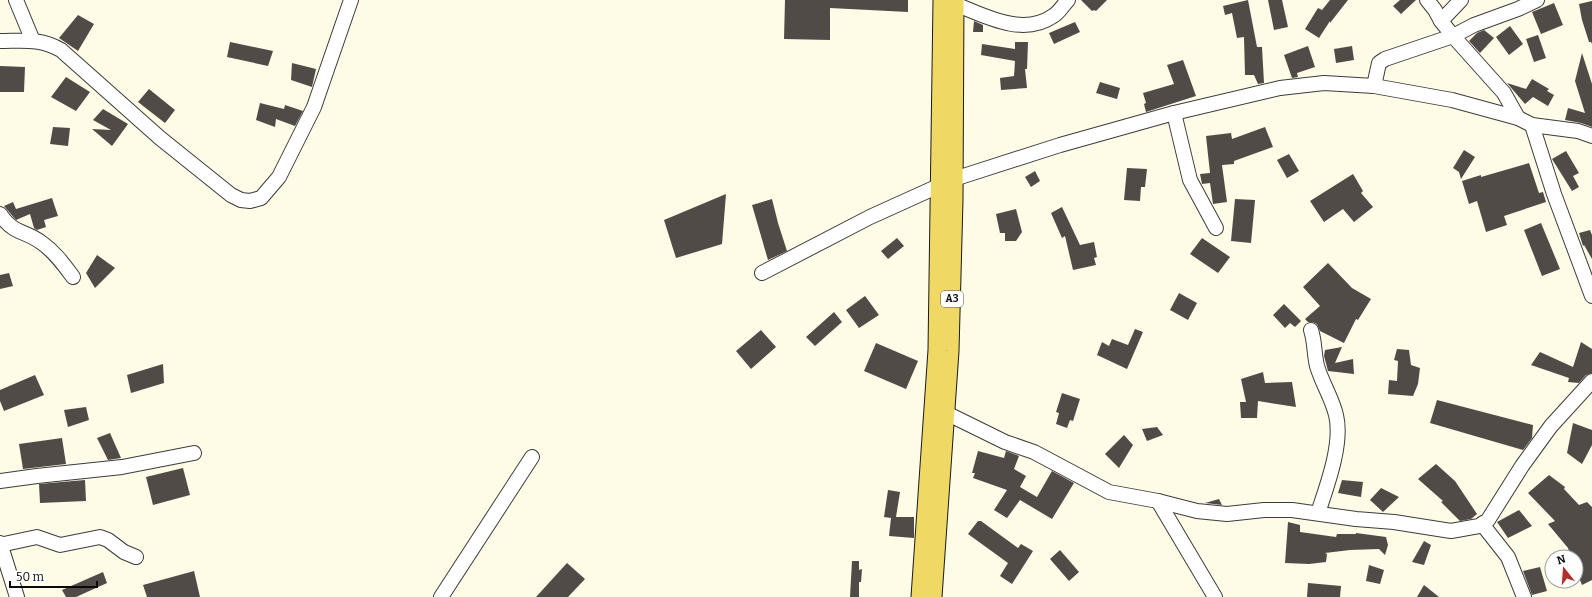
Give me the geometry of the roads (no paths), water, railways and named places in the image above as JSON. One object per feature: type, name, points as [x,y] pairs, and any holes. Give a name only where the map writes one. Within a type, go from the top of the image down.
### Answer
[{"type":"main road","name":"A3","points":[[920,597],[947,182],[951,1]]},
{"type":"main road","name":"A3","points":[[933,597],[950,336],[947,182]]},
{"type":"street","points":[[16,0],[32,41]]},
{"type":"street","points":[[0,41],[32,41],[49,43],[61,50],[160,138],[231,195],[241,200],[250,201],[261,198],[279,177],[294,148],[314,107],[351,0]]},
{"type":"street","points":[[951,1],[995,20],[1020,26],[1044,21],[1054,16],[1068,0]]},
{"type":"street","points":[[1427,0],[1435,10],[1440,21],[1504,93],[1518,118]]},
{"type":"street","points":[[1440,21],[1461,0]]},
{"type":"street","points":[[1374,86],[1379,63],[1384,59],[1453,36],[1474,25],[1518,9],[1537,0]]},
{"type":"street","points":[[762,273],[870,217],[947,182],[1060,145],[1174,113],[1280,88],[1324,84],[1374,86],[1452,100],[1518,118],[1532,125],[1578,131],[1592,136]]},
{"type":"street","points":[[1174,113],[1190,180],[1216,228]]},
{"type":"street","points":[[1532,125],[1554,194],[1592,296]]},
{"type":"street","points":[[0,214],[14,230],[41,241],[53,251],[73,277]]},
{"type":"street","points":[[1312,330],[1317,364],[1336,414],[1338,427],[1329,479],[1318,513]]},
{"type":"street","points":[[946,413],[1005,442],[1034,452],[1109,492],[1197,510],[1227,514],[1271,510],[1292,510],[1356,519],[1394,522],[1451,531],[1466,529],[1482,524],[1488,520],[1522,466],[1551,426],[1592,381]]},
{"type":"street","points":[[0,481],[122,467],[194,453]]},
{"type":"street","points":[[441,597],[532,456]]},
{"type":"street","points":[[1158,501],[1215,597]]},
{"type":"street","points":[[1482,524],[1508,557],[1524,597]]},
{"type":"street","points":[[17,597],[0,544],[37,538],[60,545],[104,537],[124,552],[136,557]]}]
